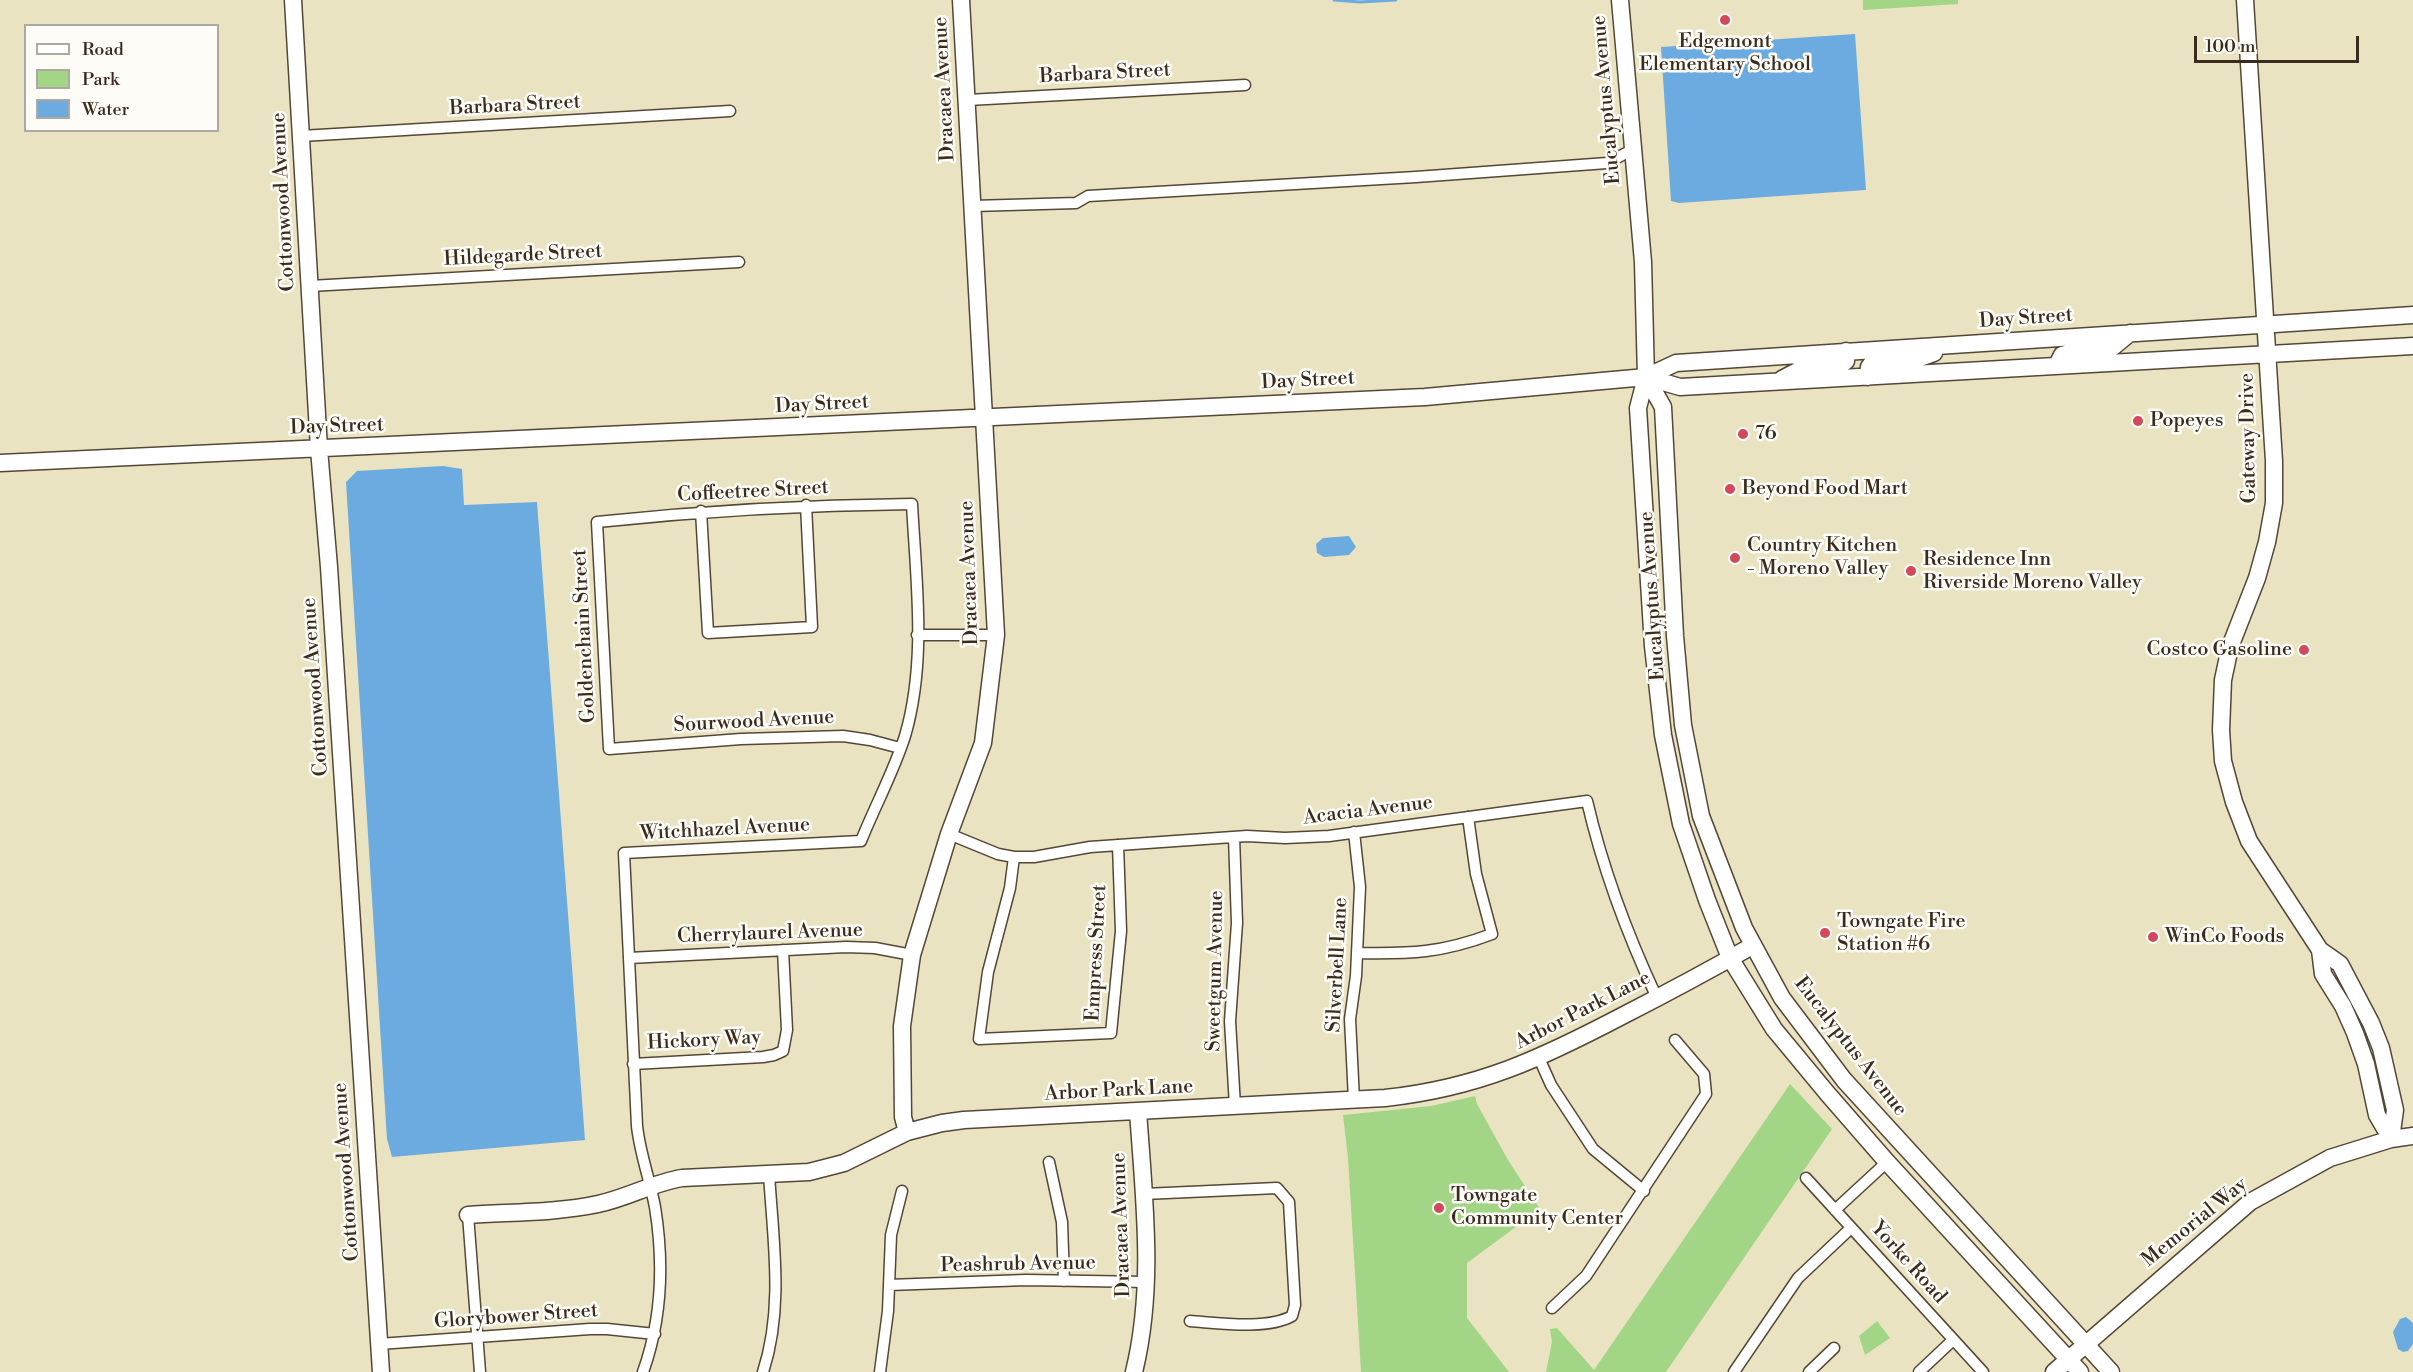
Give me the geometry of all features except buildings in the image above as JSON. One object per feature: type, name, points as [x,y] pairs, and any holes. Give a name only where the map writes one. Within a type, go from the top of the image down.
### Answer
[{"type":"main road","name":"Cottonwood Avenue","points":[[293,0],[319,449],[329,567],[381,1372]]},
{"type":"main road","name":"Dracaea Avenue","points":[[907,1132],[903,1117],[902,1026],[912,955],[949,834],[983,743],[996,635],[961,0]]},
{"type":"main road","name":"Eucalyptus Avenue","points":[[1620,0],[1643,262],[1646,377],[1638,408],[1652,615],[1663,735],[1681,824],[1730,958],[1774,1029],[1887,1162],[2080,1372]]},
{"type":"main road","name":"Gateway Drive","points":[[2245,0],[2268,353],[2274,503],[2265,551],[2230,647],[2223,680],[2221,730],[2223,761],[2234,802],[2249,842],[2320,950],[2340,964],[2372,1023],[2381,1048],[2395,1110],[2391,1139]]},
{"type":"main road","name":"Day Street","points":[[0,464],[1425,397],[1646,377],[1676,363],[2413,315]]},
{"type":"main road","points":[[2057,365],[2062,355],[2113,347],[2130,333]]},
{"type":"main road","points":[[1868,376],[1872,363],[1917,359],[1951,346]]},
{"type":"main road","name":"Day Street","points":[[1646,377],[1680,387],[2413,346]]},
{"type":"main road","points":[[1779,381],[1803,368],[1840,365],[1846,361],[1846,351]]},
{"type":"main road","name":"Eucalyptus Avenue","points":[[1646,377],[1663,407],[1673,596],[1683,725],[1701,816],[1752,946],[1794,1016],[1844,1080],[2110,1372]]},
{"type":"main road","points":[[1644,486],[1657,530],[1661,586],[1673,596]]},
{"type":"main road","points":[[1652,615],[1665,638],[1669,692],[1673,708],[1683,725]]},
{"type":"main road","name":"Arbor Park Lane","points":[[468,1215],[597,1204],[682,1178],[808,1172],[844,1163],[907,1132],[964,1120],[1354,1100],[1410,1095],[1442,1089],[1497,1075],[1539,1058],[1658,998],[1752,946]]},
{"type":"main road","points":[[1818,1082],[1835,1087],[1890,1145],[1908,1152]]},
{"type":"main road","name":"Dracaea Avenue","points":[[1134,1372],[1145,1319],[1148,1282],[1138,1111]]},
{"type":"main road","name":"Memorial Way","points":[[2085,1343],[2250,1202],[2330,1158],[2391,1139],[2413,1136]]},
{"type":"main road","points":[[1887,1162],[1903,1160],[1937,1197],[1947,1194]]},
{"type":"main road","points":[[2054,1372],[2085,1343]]},
{"type":"street","name":"Barbara Street","points":[[968,100],[1245,85]]},
{"type":"street","name":"Barbara Street","points":[[301,136],[730,111]]},
{"type":"street","points":[[973,207],[1076,203],[1088,196],[1416,177],[1607,163],[1632,150]]},
{"type":"street","name":"Hildegarde Street","points":[[310,286],[739,262]]},
{"type":"street","name":"Coffeetree Street","points":[[597,522],[701,511],[806,505],[912,504]]},
{"type":"street","name":"Witchhazel Avenue","points":[[643,1372],[655,1334],[660,1283],[655,1207],[639,1147],[624,853],[861,841],[905,736],[915,685],[917,635],[912,504]]},
{"type":"street","points":[[701,511],[708,633],[812,627],[806,505]]},
{"type":"street","name":"Goldenchain Street","points":[[597,522],[609,748]]},
{"type":"street","points":[[917,635],[996,635]]},
{"type":"street","name":"Sourwood Avenue","points":[[609,748],[741,739],[843,736],[900,748]]},
{"type":"street","name":"Acacia Avenue","points":[[949,834],[998,854],[1014,857],[1034,856],[1090,847],[1234,837],[1310,837],[1587,801],[1619,911],[1634,950],[1658,998]]},
{"type":"street","points":[[1358,952],[1426,953],[1466,944],[1492,934],[1476,874],[1468,817]]},
{"type":"street","name":"Silverbell Lane","points":[[1354,832],[1360,887],[1358,952],[1350,1019],[1354,1100]]},
{"type":"street","name":"Sweetgum Avenue","points":[[1234,837],[1237,923],[1230,1021],[1235,1106]]},
{"type":"street","name":"Empress Street","points":[[1014,857],[1010,888],[988,972],[979,1039],[1111,1033],[1121,931],[1118,845]]},
{"type":"street","name":"Cherrylaurel Avenue","points":[[629,958],[861,946],[912,955]]},
{"type":"street","name":"Hickory Way","points":[[633,1064],[763,1057],[783,1051],[787,1030],[783,950]]},
{"type":"street","points":[[1552,1308],[1586,1276],[1706,1094],[1704,1074],[1675,1040]]},
{"type":"street","points":[[1539,1058],[1551,1085],[1593,1149],[1644,1191]]},
{"type":"street","points":[[1049,1162],[1062,1222],[1064,1281]]},
{"type":"street","points":[[1835,1210],[1887,1162]]},
{"type":"street","points":[[763,1372],[771,1341],[776,1286],[769,1174]]},
{"type":"street","name":"Yorke Road","points":[[1806,1178],[1983,1372]]},
{"type":"street","points":[[1144,1194],[1277,1188],[1289,1202],[1295,1305],[1292,1316],[1282,1322],[1235,1324],[1190,1321]]},
{"type":"street","points":[[880,1372],[889,1285],[891,1235],[902,1191]]},
{"type":"street","points":[[468,1215],[480,1372]]},
{"type":"street","points":[[1734,1372],[1798,1278],[1851,1228]]},
{"type":"street","name":"Peashrub Avenue","points":[[889,1285],[1064,1281],[1148,1282]]},
{"type":"street","name":"Glorybower Street","points":[[379,1344],[607,1329],[655,1334]]},
{"type":"street","points":[[1919,1372],[1953,1340]]},
{"type":"street","points":[[1809,1372],[1834,1348]]},
{"type":"green space","points":[[1863,0],[1958,0],[1958,4],[1863,10]]},
{"type":"green space","points":[[1790,1084],[1832,1129],[1666,1372],[1546,1372],[1552,1342],[1550,1329],[1557,1328],[1594,1370]]},
{"type":"green space","points":[[1475,1096],[1477,1104],[1508,1160],[1540,1209],[1467,1263],[1467,1318],[1509,1372],[1361,1372],[1348,1158],[1343,1115],[1431,1106]]},
{"type":"green space","points":[[1877,1321],[1890,1338],[1865,1355],[1859,1336]]},
{"type":"water","points":[[1855,34],[1866,190],[1679,203],[1671,201],[1661,47]]},
{"type":"water","points":[[443,466],[462,469],[464,505],[537,502],[585,1140],[392,1157],[387,1139],[346,482],[357,471]]},
{"type":"water","points":[[1349,536],[1356,547],[1349,555],[1324,557],[1317,553],[1316,544],[1323,538]]},
{"type":"water","points":[[2406,1317],[2413,1323],[2413,1344],[2408,1351],[2403,1352],[2398,1349],[2393,1332],[2400,1319]]},
{"type":"waterway","points":[[1334,0],[1360,2],[1396,0]]},
{"type":"place","name":"Edgemont Elementary School","points":[[1725,20]]},
{"type":"place","name":"Popeyes","points":[[2138,421]]},
{"type":"place","name":"76","points":[[1743,434]]},
{"type":"place","name":"Beyond Food Mart","points":[[1730,489]]},
{"type":"place","name":"Country Kitchen - Moreno Valley","points":[[1735,558]]},
{"type":"place","name":"Residence Inn Riverside Moreno Valley","points":[[1911,571]]},
{"type":"place","name":"Costco Gasoline","points":[[2304,650]]},
{"type":"place","name":"Towngate Fire Station #6","points":[[1825,933]]},
{"type":"place","name":"WinCo Foods","points":[[2153,937]]},
{"type":"place","name":"Towngate Community Center","points":[[1439,1208]]}]
